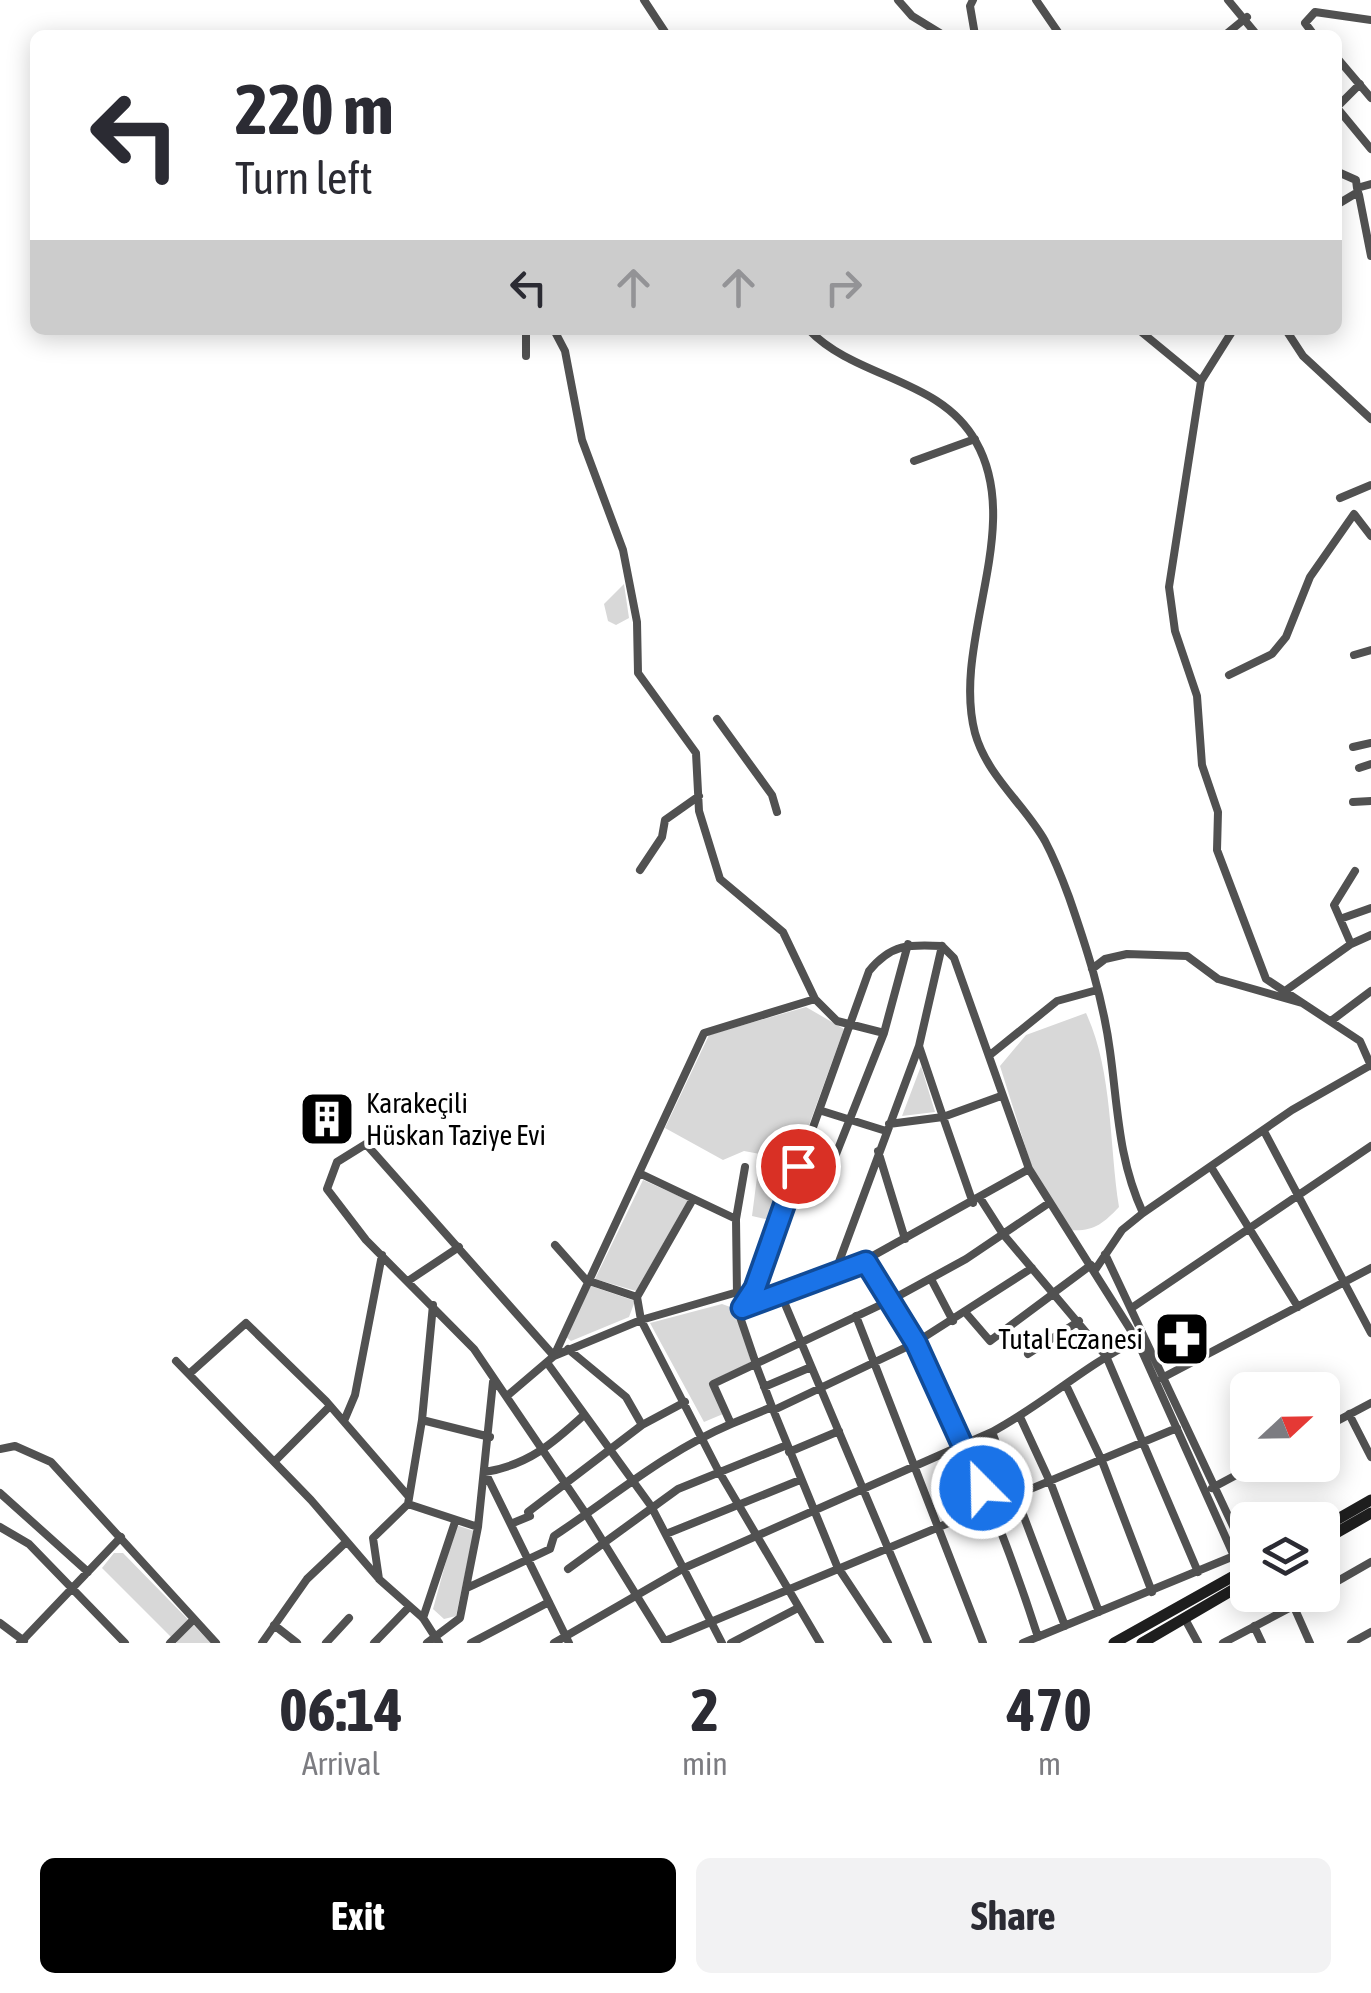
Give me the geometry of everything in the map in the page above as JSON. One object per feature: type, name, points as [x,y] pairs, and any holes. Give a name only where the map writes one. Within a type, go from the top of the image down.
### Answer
[{"type":"main road","points":[[1340,1518],[1371,1500]]},
{"type":"main road","points":[[1340,1530],[1371,1514]]},
{"type":"main road","points":[[1114,1643],[1230,1584]]},
{"type":"main road","points":[[1144,1643],[1230,1587]]},
{"type":"street","points":[[644,0],[664,30]]},
{"type":"street","points":[[898,0],[912,16],[935,30]]},
{"type":"street","points":[[973,30],[970,6],[974,0]]},
{"type":"street","points":[[1036,0],[1057,30]]},
{"type":"street","points":[[1228,0],[1254,30]]},
{"type":"street","points":[[1309,30],[1305,23],[1315,12],[1371,20]]},
{"type":"street","points":[[1231,30],[1246,17]]},
{"type":"street","points":[[1342,64],[1371,98]]},
{"type":"street","points":[[1342,104],[1360,84]]},
{"type":"street","points":[[1342,113],[1371,149]]},
{"type":"street","points":[[1342,174],[1356,180],[1371,256]]},
{"type":"street","points":[[1342,201],[1371,184]]},
{"type":"street","points":[[526,335],[526,356]]},
{"type":"street","points":[[557,335],[565,351],[582,440],[623,550],[636,622],[638,673],[696,753],[698,796],[706,838],[720,879],[783,932],[815,999],[837,1021],[884,1033]]},
{"type":"street","points":[[817,335],[869,369],[940,402],[975,439],[990,482],[988,574],[972,668],[976,734],[988,764],[1044,840],[1067,891],[1092,969],[1110,1047],[1119,1148],[1142,1213]]},
{"type":"street","points":[[1145,335],[1201,380]]},
{"type":"street","points":[[965,1312],[990,1341],[1093,1267],[1122,1230],[1142,1213],[1292,1110],[1371,1066],[1360,1040],[1266,980],[1217,850],[1218,812],[1202,765],[1197,696],[1175,631],[1170,587],[1201,380],[1230,335]]},
{"type":"street","points":[[1289,335],[1302,356],[1371,419]]},
{"type":"street","points":[[914,462],[975,439]]},
{"type":"street","points":[[1340,498],[1371,486]]},
{"type":"street","points":[[1229,675],[1272,654],[1286,637],[1310,577],[1354,514],[1371,536]]},
{"type":"street","points":[[1354,655],[1371,650]]},
{"type":"street","points":[[717,719],[772,794],[777,812]]},
{"type":"street","points":[[1353,746],[1371,743]]},
{"type":"street","points":[[1358,768],[1371,764]]},
{"type":"street","points":[[640,870],[662,838],[665,820],[698,796]]},
{"type":"street","points":[[1353,802],[1371,801]]},
{"type":"street","points":[[1350,944],[1334,905],[1355,871]]},
{"type":"street","points":[[1340,919],[1371,908]]},
{"type":"street","points":[[1285,992],[1350,944],[1371,935]]},
{"type":"street","points":[[823,1187],[884,1033],[908,944]]},
{"type":"street","points":[[888,1643],[837,1566],[800,1480],[739,1314],[755,1288],[869,971],[882,955],[908,944],[942,946],[954,958],[1030,1170],[1137,1340],[1230,1547]]},
{"type":"street","points":[[833,1278],[919,1046],[942,946]]},
{"type":"street","points":[[1092,969],[1105,959],[1127,954],[1187,956],[1218,980],[1272,998],[1304,1003]]},
{"type":"street","points":[[990,1055],[1057,1001],[1097,990]]},
{"type":"street","points":[[1331,1022],[1371,991]]},
{"type":"street","points":[[551,1360],[704,1033],[815,999]]},
{"type":"street","points":[[919,1046],[942,1118],[977,1200],[1106,1356],[1198,1572]]},
{"type":"street","points":[[822,1110],[888,1128],[942,1118],[1001,1096]]},
{"type":"street","points":[[1264,1132],[1371,1332]]},
{"type":"street","points":[[722,1643],[710,1621],[652,1506],[584,1415],[551,1360],[460,1247],[366,1144],[337,1162],[327,1189],[382,1255],[474,1349],[586,1514],[664,1642],[710,1621],[837,1566],[1051,1484],[1177,1428]]},
{"type":"street","points":[[1133,1307],[1371,1146]]},
{"type":"street","points":[[878,1152],[905,1239]]},
{"type":"street","points":[[737,1294],[736,1218],[745,1167]]},
{"type":"street","points":[[1212,1167],[1298,1307]]},
{"type":"street","points":[[742,1308],[833,1278],[1030,1170]]},
{"type":"street","points":[[640,1174],[736,1218]]},
{"type":"street","points":[[693,1199],[638,1297],[641,1320],[700,1438],[820,1643]]},
{"type":"street","points":[[730,1424],[713,1384],[931,1279],[1049,1203]]},
{"type":"street","points":[[555,1245],[586,1280],[638,1297]]},
{"type":"street","points":[[408,1280],[460,1247]]},
{"type":"street","points":[[1106,1254],[1230,1523]]},
{"type":"street","points":[[344,1421],[355,1394],[382,1255]]},
{"type":"street","points":[[866,1262],[916,1343],[965,1445],[1038,1637]]},
{"type":"street","points":[[467,1588],[550,1549],[554,1536],[633,1479],[700,1438],[820,1392],[916,1343],[1032,1268]]},
{"type":"street","points":[[1162,1378],[1371,1268]]},
{"type":"street","points":[[931,1279],[953,1321]]},
{"type":"street","points":[[507,1396],[568,1350],[641,1320],[755,1288]]},
{"type":"street","points":[[782,1297],[928,1643]]},
{"type":"street","points":[[380,1580],[373,1538],[408,1500],[422,1420],[432,1305]]},
{"type":"street","points":[[856,1316],[983,1643]]},
{"type":"street","points":[[1028,1354],[1078,1321]]},
{"type":"street","points":[[189,1374],[246,1322],[344,1421],[408,1500],[455,1522],[478,1527]]},
{"type":"street","points":[[554,1643],[567,1640],[636,1594],[684,1568],[917,1468],[1020,1418],[1066,1385],[1072,1376],[1137,1340]]},
{"type":"street","points":[[568,1350],[626,1397],[642,1425]]},
{"type":"street","points":[[176,1361],[275,1462],[345,1544],[423,1618],[437,1639]]},
{"type":"street","points":[[764,1387],[811,1367]]},
{"type":"street","points":[[427,1643],[460,1618],[478,1527],[493,1382]]},
{"type":"street","points":[[1066,1385],[1102,1461],[1152,1592]]},
{"type":"street","points":[[513,1524],[642,1425],[685,1402]]},
{"type":"street","points":[[1340,1419],[1371,1403]]},
{"type":"street","points":[[275,1462],[330,1406]]},
{"type":"street","points":[[1349,1414],[1371,1457]]},
{"type":"street","points":[[485,1472],[516,1467],[544,1452],[584,1415]]},
{"type":"street","points":[[1020,1418],[1051,1484],[1099,1612]]},
{"type":"street","points":[[422,1420],[490,1436]]},
{"type":"street","points":[[568,1570],[652,1506],[718,1470],[839,1431]]},
{"type":"street","points":[[992,1432],[1065,1626]]},
{"type":"street","points":[[0,1449],[15,1446],[51,1462],[216,1643]]},
{"type":"street","points":[[485,1472],[567,1640]]},
{"type":"street","points":[[1212,1488],[1230,1478]]},
{"type":"street","points":[[666,1534],[800,1480]]},
{"type":"street","points":[[0,1492],[88,1572]]},
{"type":"street","points":[[423,1618],[455,1522]]},
{"type":"street","points":[[0,1528],[29,1544],[126,1643]]},
{"type":"street","points":[[0,1623],[23,1642],[121,1537]]},
{"type":"street","points":[[262,1643],[306,1580],[345,1544]]},
{"type":"street","points":[[1023,1643],[1230,1558]]},
{"type":"street","points":[[1340,1580],[1371,1562]]},
{"type":"street","points":[[471,1643],[549,1602]]},
{"type":"street","points":[[374,1643],[409,1607]]},
{"type":"street","points":[[730,1643],[749,1639],[798,1608]]},
{"type":"street","points":[[1223,1643],[1283,1612]]},
{"type":"street","points":[[1298,1612],[1310,1643]]},
{"type":"street","points":[[326,1643],[350,1618]]},
{"type":"street","points":[[1186,1618],[1198,1643]]},
{"type":"street","points":[[170,1643],[194,1619]]},
{"type":"street","points":[[274,1625],[297,1643]]},
{"type":"street","points":[[1254,1626],[1262,1643]]},
{"type":"street","points":[[1351,1643],[1371,1632]]},
{"type":"shaded area","points":[[624,584],[629,618],[616,625],[608,621],[604,604]]},
{"type":"shaded area","points":[[806,1007],[844,1029],[774,1221],[752,1216],[760,1154],[744,1151],[723,1160],[665,1128],[709,1035]]},
{"type":"shaded area","points":[[1086,1013],[1106,1083],[1119,1207],[1097,1226],[1069,1230],[1033,1171],[1000,1066],[1026,1035]]},
{"type":"shaded area","points":[[921,1066],[935,1112],[902,1116]]},
{"type":"shaded area","points":[[643,1180],[688,1200],[636,1291],[595,1279]]},
{"type":"shaded area","points":[[591,1286],[635,1301],[629,1317],[571,1341],[565,1336]]},
{"type":"shaded area","points":[[722,1304],[736,1309],[751,1362],[709,1382],[723,1414],[704,1422],[650,1323]]},
{"type":"shaded area","points":[[456,1525],[474,1531],[456,1616],[444,1619],[433,1609]]},
{"type":"shaded area","points":[[114,1553],[123,1553],[211,1643],[177,1643],[102,1568]]},
{"type":"place","name":"Karakeçili Hüskan Taziye Evi","points":[[327,1119]]},
{"type":"place","name":"Tutal Eczanesi","points":[[1182,1339]]},
{"type":"route","points":[[798,1166],[755,1288],[742,1308],[782,1297],[866,1262],[916,1343],[982,1488]]}]
